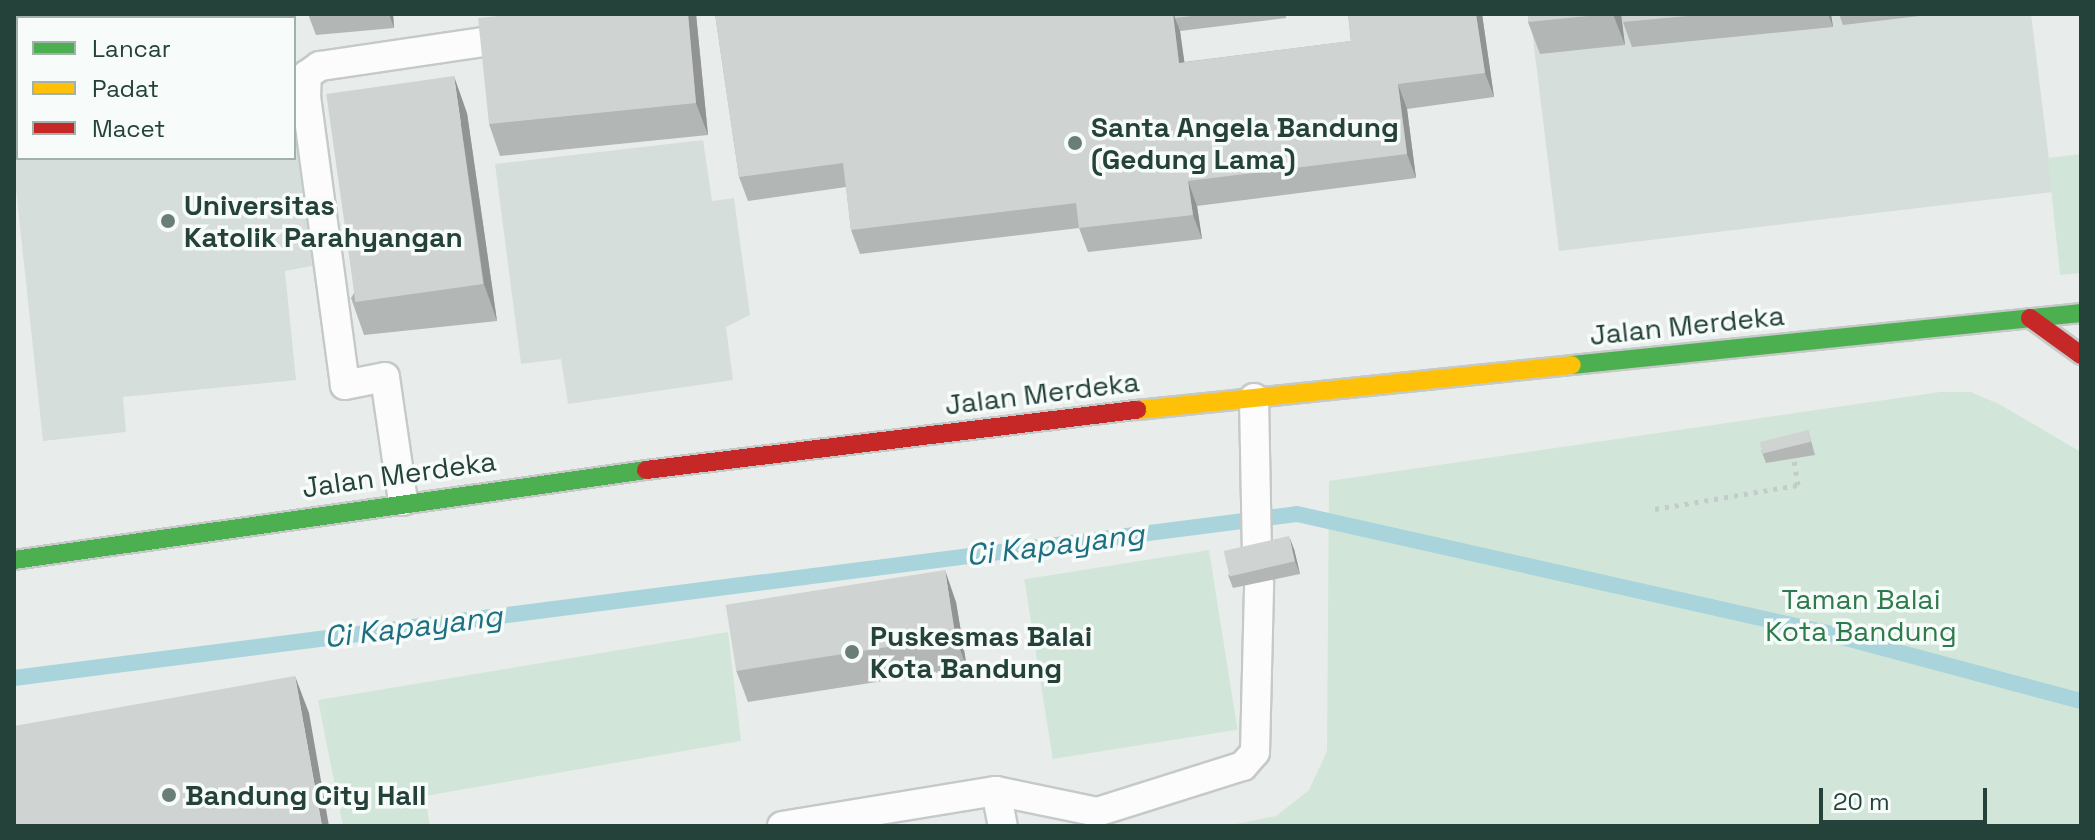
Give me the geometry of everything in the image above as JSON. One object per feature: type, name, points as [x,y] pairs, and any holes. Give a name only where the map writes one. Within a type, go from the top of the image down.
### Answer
[{"type":"main road","name":"Jalan Merdeka","points":[[14,560],[403,501],[1254,398],[2081,313]]},
{"type":"main road","points":[[2030,318],[2081,355]]},
{"type":"lane","points":[[403,501],[385,377],[345,385],[306,98],[307,75],[320,66],[533,34]]},
{"type":"lane","points":[[782,826],[996,791],[1097,812],[1252,759],[1257,559],[1253,502],[1254,398]]},
{"type":"lane","points":[[996,791],[1003,826]]},
{"type":"path","points":[[1655,509],[1798,485],[1794,459]]},
{"type":"shaded area","points":[[14,14],[86,16],[16,16],[16,160],[296,160],[298,130],[312,266],[285,271],[296,380],[123,397],[126,432],[43,441],[14,171]]},
{"type":"shaded area","points":[[1530,14],[2031,14],[2053,192],[1559,251]]},
{"type":"shaded area","points":[[703,140],[712,201],[734,198],[750,315],[726,327],[733,380],[568,404],[561,359],[521,364],[495,164]]},
{"type":"green space","points":[[2081,154],[2081,273],[2060,275],[2048,158]]},
{"type":"green space","name":"Taman Balai Kota Bandung","points":[[1940,392],[1971,392],[1999,404],[2081,452],[2081,826],[1226,826],[1276,816],[1309,790],[1327,751],[1329,481]]},
{"type":"green space","points":[[1209,550],[1237,730],[1053,759],[1024,579]]},
{"type":"green space","points":[[728,632],[741,741],[425,796],[430,826],[343,826],[318,700]]},
{"type":"building","points":[[518,14],[688,14],[696,103],[489,124],[478,18]]},
{"type":"building","name":"Santa Angela Bandung (Gedung Lama)","points":[[715,14],[1173,14],[1179,63],[1351,41],[1348,14],[1476,14],[1485,73],[1398,84],[1407,154],[1188,181],[1193,215],[1079,228],[1076,203],[851,230],[843,163],[739,177]]},
{"type":"building","points":[[1174,14],[1209,14],[1175,18]]},
{"type":"building","points":[[1528,14],[1608,14],[1528,22]]},
{"type":"building","points":[[1622,14],[1709,14],[1623,22]]},
{"type":"building","points":[[454,76],[483,284],[355,302],[326,94]]},
{"type":"building","points":[[1808,430],[1811,442],[1762,454],[1759,442]]},
{"type":"building","points":[[1289,536],[1295,561],[1230,576],[1224,551]]},
{"type":"building","points":[[945,570],[955,636],[736,671],[726,605]]},
{"type":"building","name":"Bandung City Hall","points":[[295,676],[322,826],[14,826],[14,726]]},
{"type":"waterway","name":"Ci Kapayang","points":[[14,678],[1297,514],[1827,633],[2081,701]]},
{"type":"traffic: fast","points":[[1572,365],[2081,313]]},
{"type":"traffic: fast","points":[[14,560],[646,470]]},
{"type":"traffic: slow","points":[[1137,410],[1572,365]]},
{"type":"traffic: jam","points":[[2030,318],[2081,355]]},
{"type":"traffic: jam","points":[[646,470],[1137,410]]},
{"type":"place","name":"Santa Angela Bandung (Gedung Lama)","points":[[1075,143]]},
{"type":"place","name":"Universitas Katolik Parahyangan","points":[[168,221]]},
{"type":"place","name":"Puskesmas Balai Kota Bandung","points":[[852,652]]},
{"type":"place","name":"Bandung City Hall","points":[[169,795]]}]
